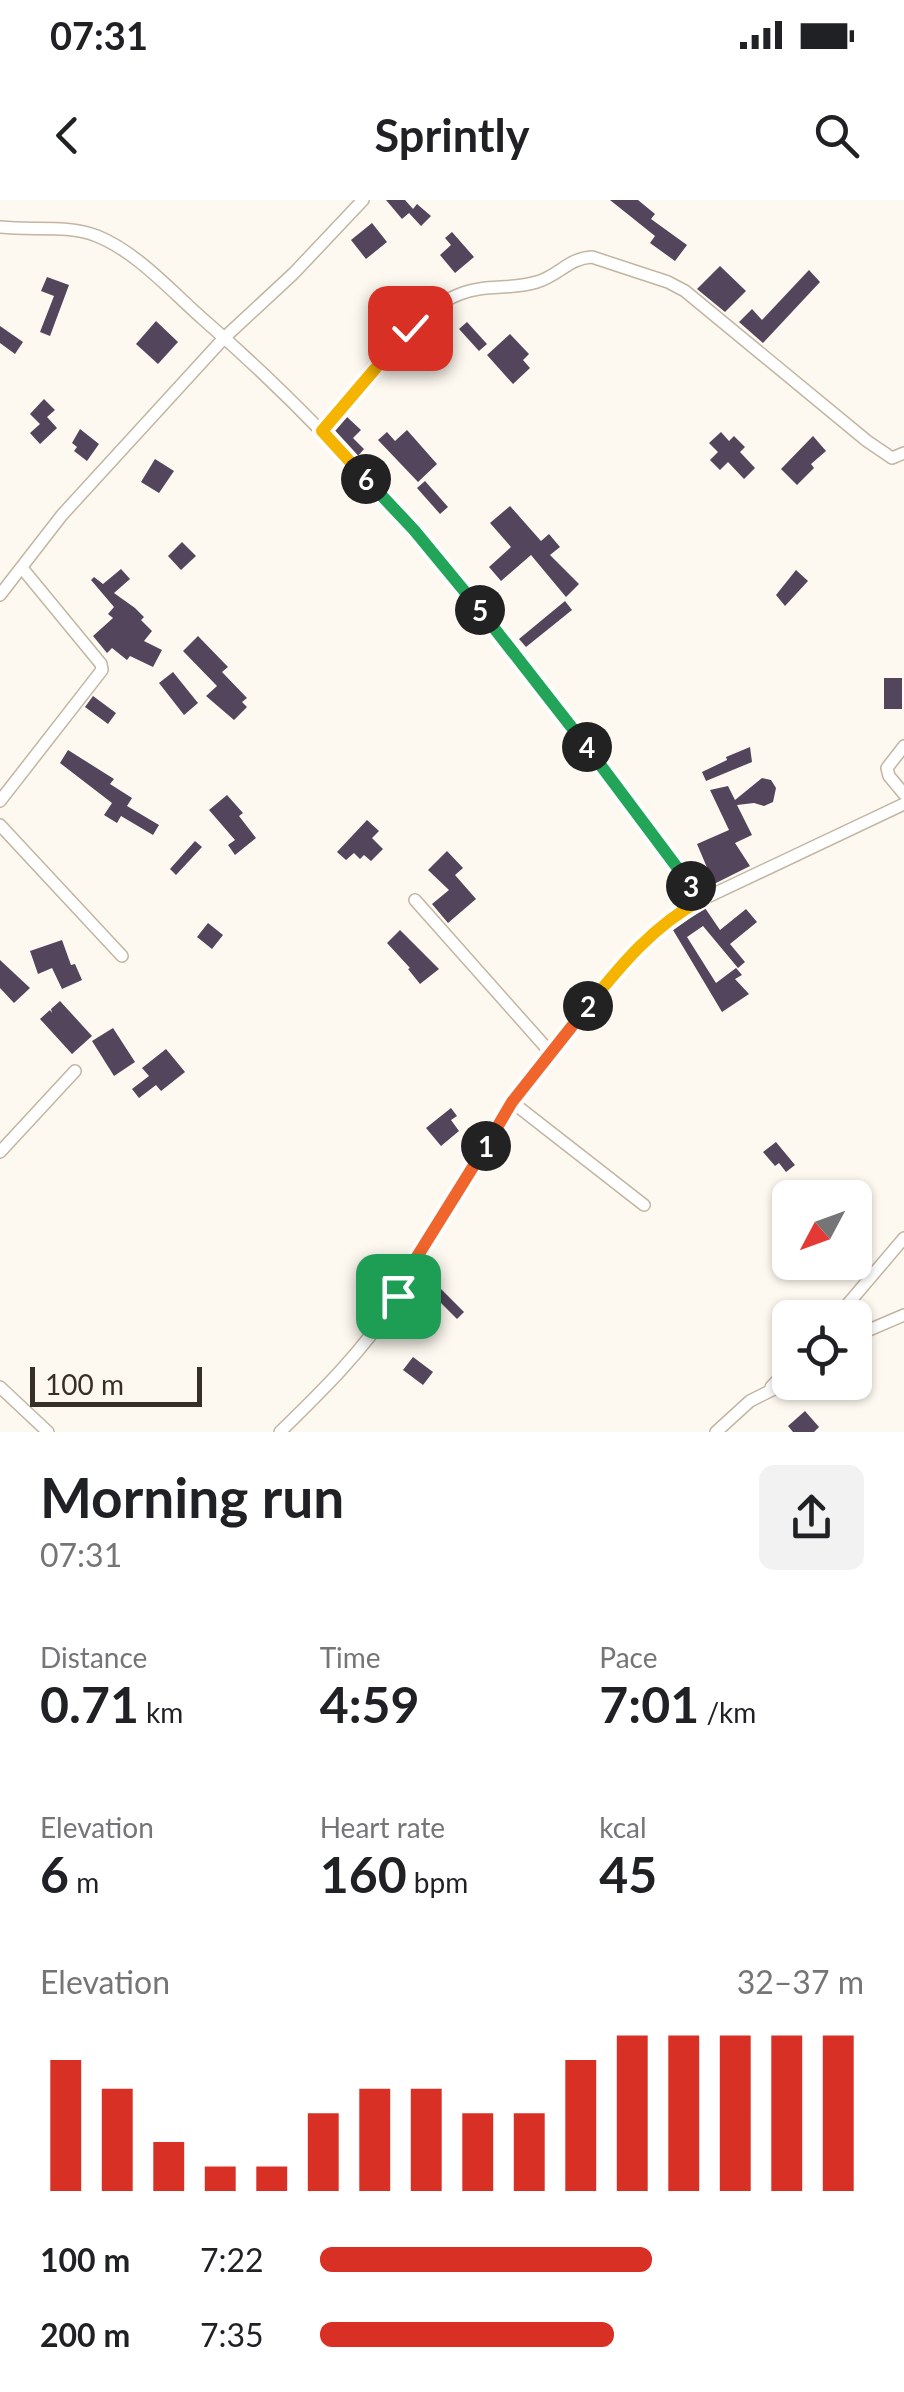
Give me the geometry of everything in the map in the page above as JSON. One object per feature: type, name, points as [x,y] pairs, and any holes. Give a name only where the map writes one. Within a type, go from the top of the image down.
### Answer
[{"type":"street","points":[[0,594],[62,515],[224,338],[294,273],[363,200]]},
{"type":"street","points":[[0,227],[74,230],[113,244],[224,338],[322,431],[414,530],[498,633],[701,900]]},
{"type":"street","points":[[322,431],[410,328],[430,311],[461,294],[543,281],[581,258],[592,257],[653,276],[685,291],[866,441],[895,459],[904,454]]},
{"type":"street","points":[[0,801],[102,670],[102,664],[22,568]]},
{"type":"street","points":[[904,746],[887,768],[904,794]]},
{"type":"street","points":[[280,1432],[332,1380],[380,1323],[512,1102],[609,980],[654,932],[701,900],[904,804]]},
{"type":"street","points":[[0,825],[122,956]]},
{"type":"street","points":[[415,900],[550,1052]]},
{"type":"street","points":[[0,1152],[75,1071]]},
{"type":"street","points":[[512,1102],[644,1205]]},
{"type":"street","points":[[851,1300],[904,1238]]},
{"type":"street","points":[[872,1329],[904,1315]]},
{"type":"street","points":[[764,1394],[772,1386]]},
{"type":"street","points":[[0,1387],[48,1432]]},
{"type":"street","points":[[716,1432],[738,1410],[772,1390]]},
{"type":"building","points":[[386,200],[405,200],[413,209],[417,204],[431,216],[421,226],[409,213],[402,219]]},
{"type":"building","points":[[610,200],[638,200],[655,214],[651,219],[687,245],[675,261],[650,243],[655,236]]},
{"type":"building","points":[[372,223],[387,242],[366,259],[351,240]]},
{"type":"building","points":[[452,232],[474,257],[455,273],[440,255],[451,245],[445,238]]},
{"type":"building","points":[[720,266],[746,291],[725,312],[697,289]]},
{"type":"building","points":[[809,270],[820,282],[763,343],[739,322],[752,309],[762,320]]},
{"type":"building","points":[[47,277],[69,285],[50,336],[40,332],[54,296],[41,291]]},
{"type":"building","points":[[156,321],[178,342],[158,364],[136,344]]},
{"type":"building","points":[[467,322],[487,344],[479,351],[459,329]]},
{"type":"building","points":[[0,326],[23,342],[15,354],[0,343]]},
{"type":"building","points":[[510,334],[529,354],[523,360],[530,368],[513,384],[487,355]]},
{"type":"building","points":[[44,399],[55,410],[47,417],[57,428],[40,444],[30,433],[40,424],[30,414]]},
{"type":"building","points":[[347,417],[361,430],[353,438],[364,449],[358,456],[334,431]]},
{"type":"building","points":[[80,429],[99,444],[87,461],[74,451],[77,447],[72,443]]},
{"type":"building","points":[[407,430],[437,464],[418,482],[378,440],[387,432],[395,441]]},
{"type":"building","points":[[721,432],[729,441],[734,436],[745,447],[740,452],[755,468],[744,479],[728,462],[720,470],[710,460],[718,452],[709,443]]},
{"type":"building","points":[[813,436],[826,451],[797,485],[781,469]]},
{"type":"building","points":[[155,459],[174,471],[159,493],[141,482]]},
{"type":"building","points":[[425,481],[448,507],[440,514],[417,488]]},
{"type":"building","points":[[510,506],[541,541],[549,534],[560,547],[550,555],[579,584],[566,597],[531,555],[501,581],[489,567],[511,547],[490,523]]},
{"type":"building","points":[[182,542],[196,556],[181,570],[168,556]]},
{"type":"building","points":[[121,569],[130,579],[114,593],[144,617],[141,620],[152,631],[144,641],[162,650],[153,667],[130,656],[127,660],[112,648],[107,653],[93,636],[113,618],[108,614],[114,607],[91,580],[94,577],[103,584]]},
{"type":"building","points":[[796,570],[808,581],[785,606],[776,595]]},
{"type":"building","points":[[565,601],[572,610],[526,647],[519,639]]},
{"type":"building","points":[[198,636],[228,667],[222,672],[247,698],[242,702],[247,707],[234,720],[206,696],[217,686],[183,651]]},
{"type":"building","points":[[173,672],[198,703],[184,715],[159,683]]},
{"type":"building","points":[[884,678],[902,678],[902,709],[884,709]]},
{"type":"building","points":[[93,696],[116,713],[108,724],[85,707]]},
{"type":"building","points":[[750,747],[752,762],[706,781],[702,772]]},
{"type":"building","points":[[68,750],[114,779],[110,784],[132,798],[127,806],[159,825],[153,835],[121,816],[117,823],[104,815],[112,803],[60,763]]},
{"type":"building","points":[[762,778],[771,780],[776,788],[773,802],[764,806],[737,805],[752,835],[735,843],[750,866],[714,884],[697,844],[729,830],[710,790],[728,786],[735,800]]},
{"type":"building","points":[[227,795],[243,813],[239,816],[256,838],[235,855],[228,845],[235,840],[209,810]]},
{"type":"building","points":[[367,820],[379,831],[372,838],[383,849],[371,861],[354,853],[346,860],[337,852]]},
{"type":"building","points":[[195,841],[202,847],[176,875],[170,869]]},
{"type":"building","points":[[447,851],[463,868],[455,875],[476,899],[448,923],[432,904],[449,890],[428,870]]},
{"type":"building","points":[[705,908],[720,930],[746,909],[757,922],[730,944],[745,962],[738,968],[703,926],[687,937],[716,983],[736,968],[742,975],[735,979],[749,994],[722,1012],[673,930]]},
{"type":"building","points":[[208,923],[223,935],[212,949],[197,937]]},
{"type":"building","points":[[400,930],[439,969],[420,984],[387,943]]},
{"type":"building","points":[[62,940],[71,965],[75,964],[82,980],[62,989],[52,968],[38,974],[30,951]]},
{"type":"building","points":[[0,960],[30,988],[14,1003],[0,988]]},
{"type":"building","points":[[60,1001],[92,1036],[72,1054],[40,1019],[50,1010],[52,1013],[51,1009]]},
{"type":"building","points":[[113,1028],[135,1062],[114,1076],[92,1041]]},
{"type":"building","points":[[166,1049],[185,1072],[161,1091],[156,1085],[139,1098],[132,1089],[149,1076],[142,1068]]},
{"type":"building","points":[[451,1108],[457,1116],[451,1120],[459,1131],[441,1146],[426,1128]]},
{"type":"building","points":[[776,1142],[795,1165],[786,1172],[763,1152]]},
{"type":"building","points":[[433,1281],[464,1312],[457,1319],[426,1288]]},
{"type":"building","points":[[413,1357],[433,1372],[423,1385],[403,1370]]},
{"type":"building","points":[[805,1411],[819,1427],[814,1432],[793,1432],[788,1426]]},
{"type":"route","points":[[398,1296],[432,1231],[512,1102],[550,1052],[654,932],[701,900],[498,633],[414,530],[322,431],[410,328]]}]
